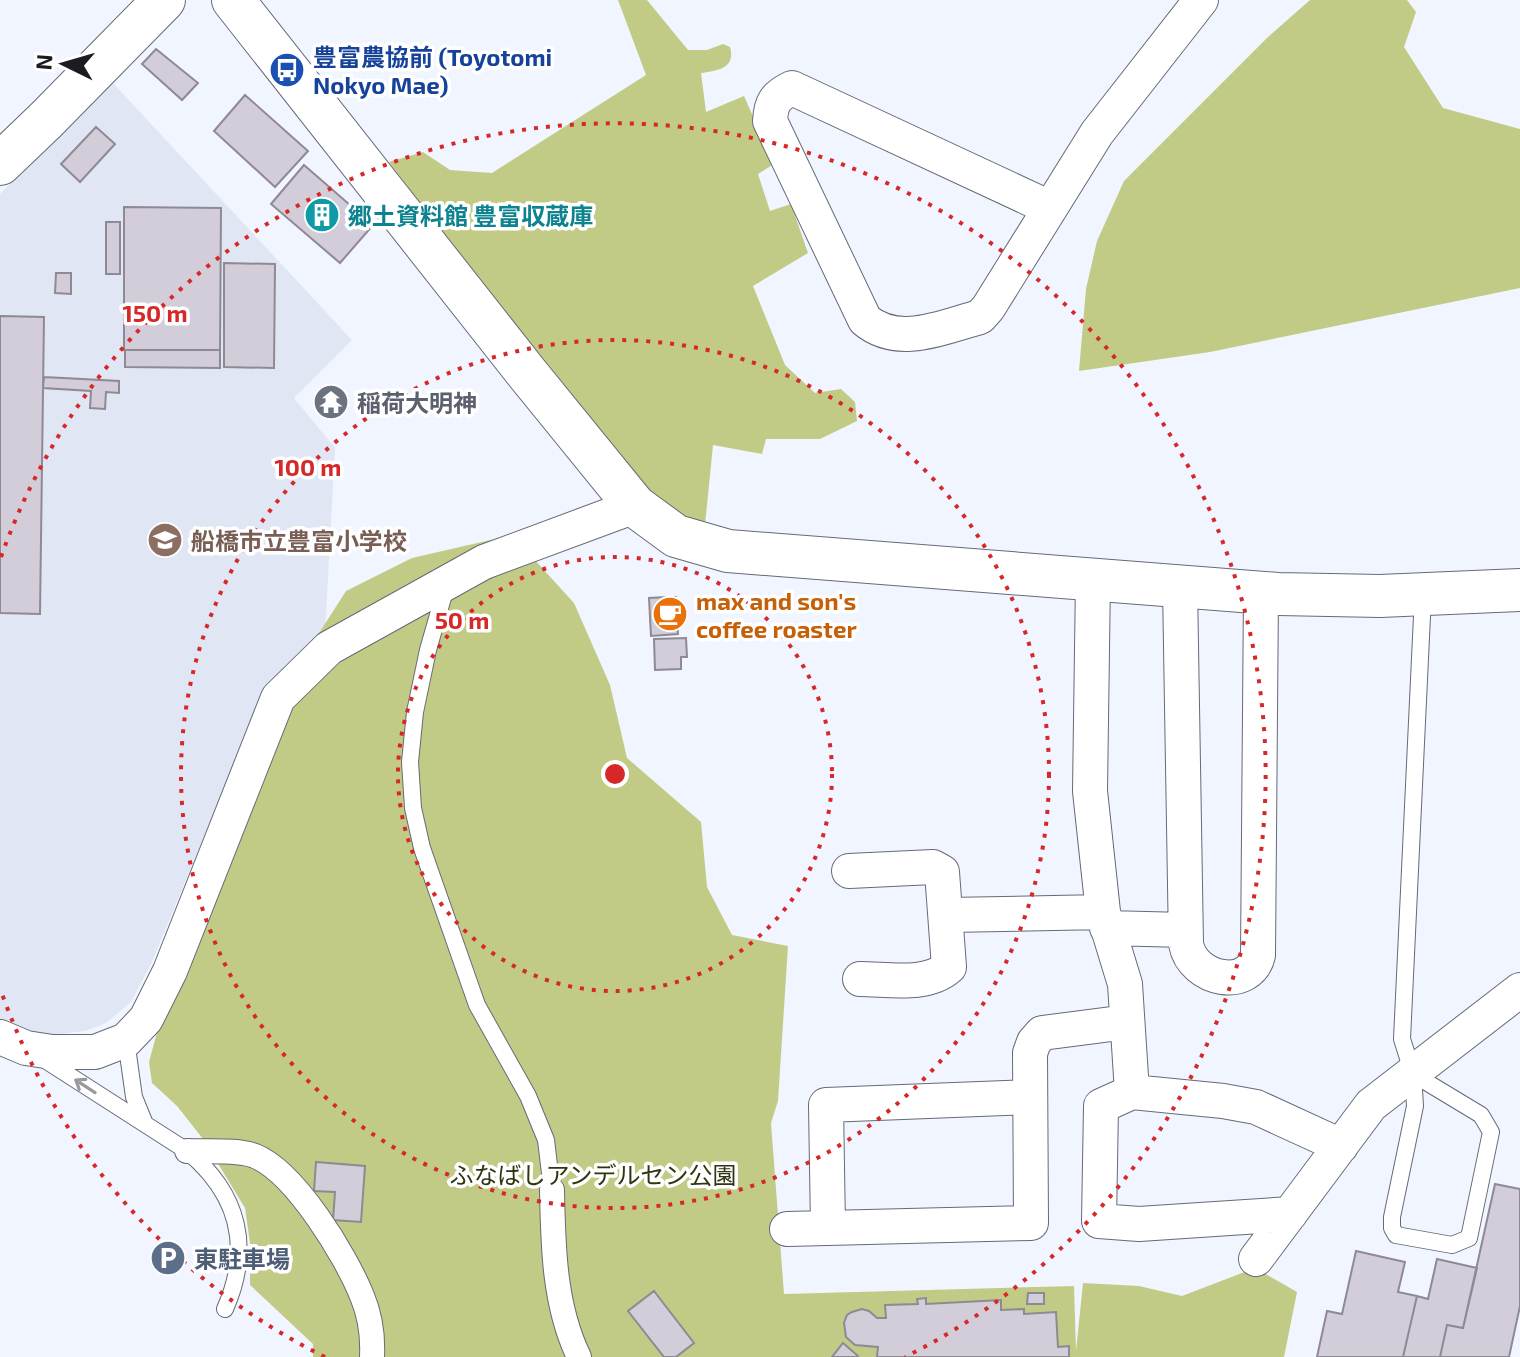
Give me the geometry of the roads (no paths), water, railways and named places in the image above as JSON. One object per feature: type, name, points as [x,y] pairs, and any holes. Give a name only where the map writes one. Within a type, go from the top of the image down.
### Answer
[{"type":"street","points":[[0,164],[164,0]]},
{"type":"street","points":[[233,0],[635,506],[676,536],[728,551],[1261,592],[1380,596],[1520,590]]},
{"type":"street","points":[[1050,208],[792,88],[778,94],[771,105],[770,121],[865,320],[877,330],[892,335],[912,335],[980,317],[988,308],[1097,133],[1201,0]]},
{"type":"street","points":[[13,1042],[52,1052],[95,1052],[126,1040],[146,1019],[170,971],[278,698],[329,648],[484,562],[635,506]]},
{"type":"street","points":[[1093,579],[1090,791],[1105,920],[1125,984],[1132,1092]]},
{"type":"street","points":[[1180,586],[1187,952],[1192,962],[1206,973],[1231,976],[1250,971],[1256,965],[1258,955],[1261,592]]},
{"type":"street","points":[[849,871],[933,867],[942,872],[947,915],[949,967],[941,974],[929,979],[860,979]]},
{"type":"street","points":[[947,915],[1105,920],[1185,930]]},
{"type":"street","points":[[1256,1259],[1371,1105],[1520,990]]},
{"type":"street","points":[[787,1229],[1031,1223],[1030,1053],[1034,1042],[1042,1033],[1127,1022]]},
{"type":"street","points":[[1290,1214],[1139,1224],[1099,1221],[1101,1106],[1132,1092],[1256,1107],[1341,1146]]},
{"type":"street","points":[[828,1228],[826,1105],[1030,1097]]},
{"type":"street","points":[[187,1151],[251,1154],[286,1176],[331,1239],[358,1286],[369,1319],[372,1357]]},
{"type":"street","points":[[552,1190],[558,1281],[564,1317],[579,1357]]},
{"type":"lane","points":[[448,582],[428,650],[415,712],[410,762],[413,808],[422,848],[477,1005],[528,1096],[546,1140],[552,1190]]},
{"type":"lane","points":[[1413,1074],[1481,1115],[1491,1132],[1469,1238],[1452,1245],[1396,1235],[1392,1228],[1415,1106],[1413,1074],[1402,1039],[1423,595]]},
{"type":"lane","points":[[126,1040],[134,1097],[145,1124]]},
{"type":"lane","points":[[13,1042],[187,1151],[204,1165],[234,1211],[239,1239],[238,1277],[225,1309]]},
{"type":"place","name":"豊富農協前 (Toyotomi Nokyo Mae)","points":[[287,70]]},
{"type":"place","name":"郷土資料館 豊富収蔵庫","points":[[322,215]]},
{"type":"place","name":"稲荷大明神","points":[[331,402]]},
{"type":"place","name":"船橋市立豊富小学校","points":[[165,540]]},
{"type":"place","name":"max and son's coffee roaster","points":[[670,614]]},
{"type":"place","name":"東駐車場","points":[[168,1258]]},
{"type":"park label","name":"ふなばしアンデルセン公園","points":[[593,1174]]}]
